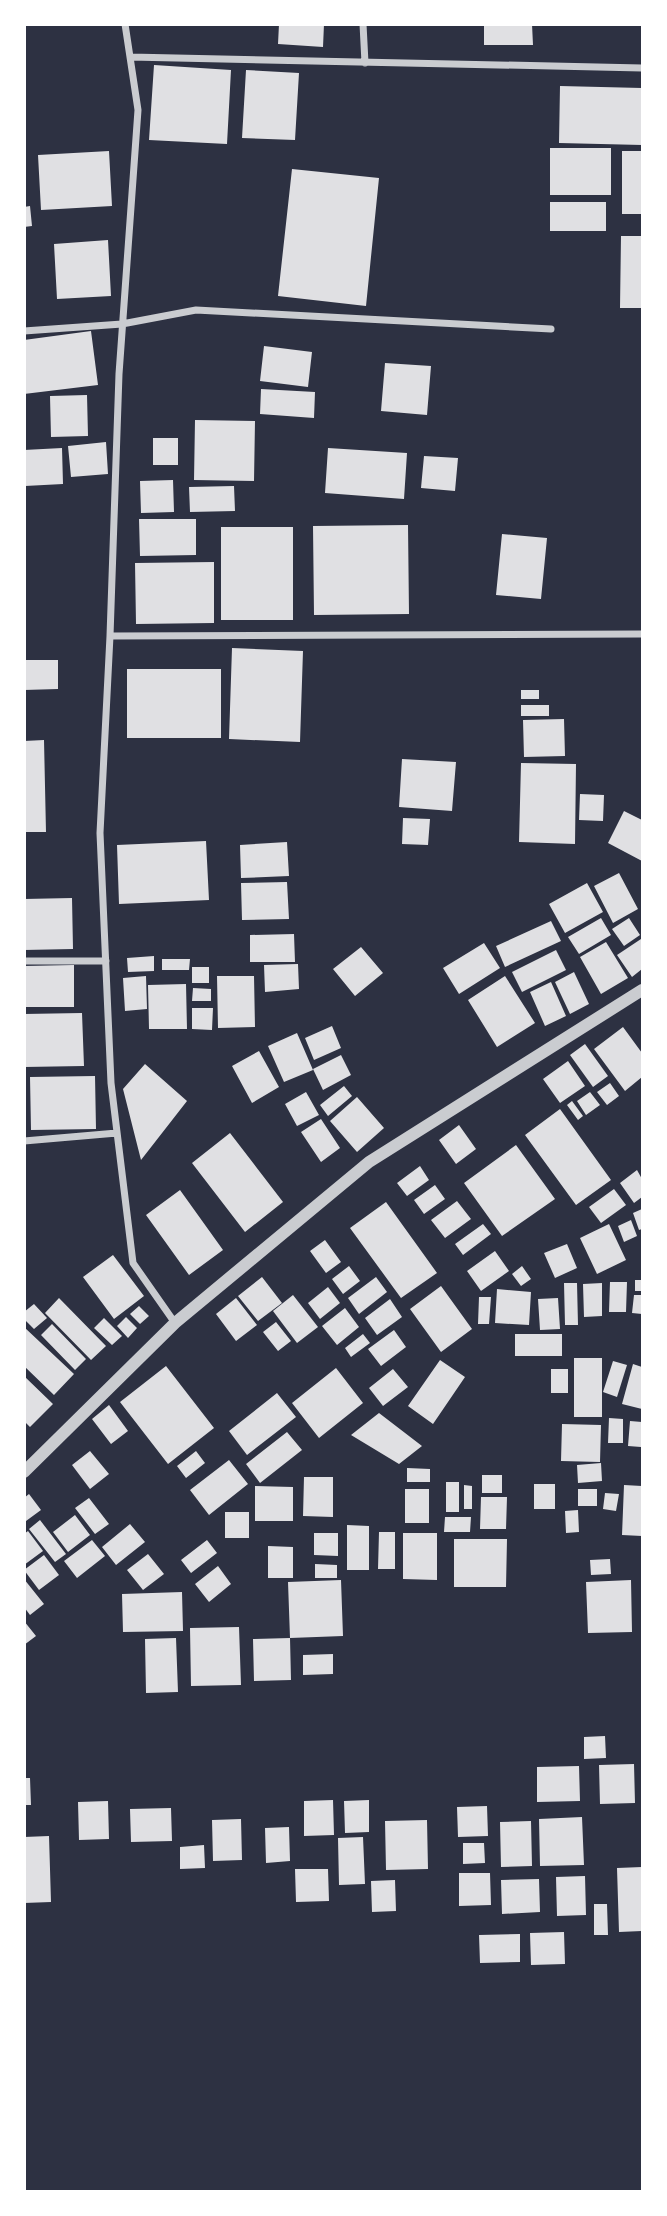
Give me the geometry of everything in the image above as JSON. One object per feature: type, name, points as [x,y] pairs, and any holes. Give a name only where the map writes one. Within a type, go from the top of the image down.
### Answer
[{"type":"street","points":[[125,24],[138,110],[122,324],[100,834],[111,1083],[133,1263],[175,1323]]},
{"type":"street","points":[[363,24],[365,63]]},
{"type":"street","points":[[130,57],[642,68]]},
{"type":"street","points":[[24,331],[122,324],[196,310],[551,329]]},
{"type":"street","points":[[110,636],[642,634]]},
{"type":"street","points":[[24,961],[106,961]]},
{"type":"street","points":[[24,1472],[175,1323],[369,1161],[642,990]]},
{"type":"street","points":[[24,1141],[117,1133]]},
{"type":"building","points":[[279,24],[324,24],[323,47],[278,44]]},
{"type":"building","points":[[484,24],[532,24],[533,45],[484,45]]},
{"type":"building","points":[[154,65],[231,70],[227,144],[149,140]]},
{"type":"building","points":[[246,70],[299,73],[295,140],[242,138]]},
{"type":"building","points":[[560,86],[642,88],[642,145],[559,143]]},
{"type":"building","points":[[550,148],[611,148],[611,195],[550,195]]},
{"type":"building","points":[[109,151],[112,206],[41,210],[38,155]]},
{"type":"building","points":[[622,151],[642,151],[642,214],[622,214]]},
{"type":"building","points":[[292,169],[379,178],[366,306],[278,296]]},
{"type":"building","points":[[550,202],[606,202],[606,231],[550,231]]},
{"type":"building","points":[[30,206],[32,226],[24,227],[24,207]]},
{"type":"building","points":[[621,236],[642,236],[642,308],[620,308]]},
{"type":"building","points":[[108,240],[111,296],[57,299],[54,244]]},
{"type":"building","points":[[91,331],[98,385],[24,394],[24,340]]},
{"type":"building","points":[[264,346],[312,352],[308,387],[260,381]]},
{"type":"building","points":[[385,363],[431,366],[427,415],[381,411]]},
{"type":"building","points":[[261,389],[315,392],[314,418],[260,414]]},
{"type":"building","points":[[87,395],[88,436],[51,437],[50,396]]},
{"type":"building","points":[[195,420],[255,421],[254,481],[194,480]]},
{"type":"building","points":[[153,438],[178,438],[178,465],[153,465]]},
{"type":"building","points":[[106,442],[108,474],[71,477],[68,446]]},
{"type":"building","points":[[62,448],[63,484],[25,486],[24,450]]},
{"type":"building","points":[[328,448],[407,453],[404,499],[325,493]]},
{"type":"building","points":[[424,456],[458,458],[455,491],[421,488]]},
{"type":"building","points":[[173,480],[174,512],[141,513],[140,481]]},
{"type":"building","points":[[234,486],[235,511],[190,512],[189,487]]},
{"type":"building","points":[[139,519],[196,519],[196,555],[140,556]]},
{"type":"building","points":[[408,525],[409,614],[314,615],[313,526]]},
{"type":"building","points":[[221,527],[293,527],[293,620],[221,620]]},
{"type":"building","points":[[502,534],[547,538],[541,599],[496,595]]},
{"type":"building","points":[[214,562],[214,623],[136,624],[135,563]]},
{"type":"building","points":[[232,648],[303,651],[300,742],[229,739]]},
{"type":"building","points":[[24,660],[58,660],[58,689],[24,690]]},
{"type":"building","points":[[127,669],[221,669],[221,738],[127,738]]},
{"type":"building","points":[[521,690],[539,690],[539,699],[521,699]]},
{"type":"building","points":[[521,705],[549,705],[549,716],[521,716]]},
{"type":"building","points":[[564,719],[565,756],[524,757],[523,720]]},
{"type":"building","points":[[44,740],[46,832],[24,832],[24,741]]},
{"type":"building","points":[[402,759],[456,762],[452,811],[399,807]]},
{"type":"building","points":[[521,763],[576,764],[575,844],[519,842]]},
{"type":"building","points":[[580,794],[604,795],[603,821],[579,820]]},
{"type":"building","points":[[624,811],[642,820],[642,861],[608,843]]},
{"type":"building","points":[[403,818],[430,819],[428,845],[402,844]]},
{"type":"building","points":[[206,841],[209,900],[119,904],[117,845]]},
{"type":"building","points":[[287,842],[289,876],[241,878],[240,845]]},
{"type":"building","points":[[619,873],[638,909],[613,923],[594,886]]},
{"type":"building","points":[[287,882],[289,919],[242,920],[241,883]]},
{"type":"building","points":[[587,883],[603,912],[565,933],[549,904]]},
{"type":"building","points":[[72,898],[73,949],[24,950],[24,899]]},
{"type":"building","points":[[601,918],[611,935],[579,954],[568,937]]},
{"type":"building","points":[[629,918],[640,935],[624,946],[612,929]]},
{"type":"building","points":[[551,921],[561,941],[505,967],[496,946]]},
{"type":"building","points":[[294,934],[295,962],[250,962],[250,935]]},
{"type":"building","points":[[641,939],[642,969],[632,977],[617,955]]},
{"type":"building","points":[[606,942],[628,978],[601,994],[580,957]]},
{"type":"building","points":[[484,943],[500,968],[459,994],[443,968]]},
{"type":"building","points":[[361,947],[383,973],[355,996],[333,969]]},
{"type":"building","points":[[556,950],[566,970],[522,992],[512,972]]},
{"type":"building","points":[[154,956],[154,971],[128,972],[127,958]]},
{"type":"building","points":[[162,959],[190,959],[189,970],[162,970]]},
{"type":"building","points":[[298,964],[299,989],[265,992],[264,965]]},
{"type":"building","points":[[74,965],[74,1007],[24,1007],[24,966]]},
{"type":"building","points":[[192,967],[209,967],[209,983],[192,983]]},
{"type":"building","points":[[574,972],[589,1004],[570,1014],[555,982]]},
{"type":"building","points":[[146,976],[147,1009],[125,1011],[123,978]]},
{"type":"building","points":[[217,976],[254,976],[255,1027],[218,1028]]},
{"type":"building","points":[[505,976],[535,1023],[497,1047],[468,1000]]},
{"type":"building","points":[[551,982],[566,1016],[545,1026],[530,992]]},
{"type":"building","points":[[186,984],[187,1029],[149,1029],[148,985]]},
{"type":"building","points":[[193,988],[211,989],[211,1001],[192,1001]]},
{"type":"building","points":[[192,1008],[213,1008],[212,1030],[192,1029]]},
{"type":"building","points":[[82,1013],[84,1066],[24,1067],[24,1014]]},
{"type":"building","points":[[332,1026],[341,1048],[314,1060],[305,1038]]},
{"type":"building","points":[[623,1027],[642,1053],[642,1077],[625,1091],[594,1049]]},
{"type":"building","points":[[297,1033],[313,1070],[284,1082],[268,1046]]},
{"type":"building","points":[[585,1044],[608,1076],[593,1087],[570,1055]]},
{"type":"building","points":[[259,1051],[279,1087],[252,1103],[232,1066]]},
{"type":"building","points":[[341,1055],[351,1075],[323,1090],[313,1069]]},
{"type":"building","points":[[568,1061],[585,1086],[560,1103],[543,1079]]},
{"type":"building","points":[[145,1064],[187,1101],[141,1160],[123,1089]]},
{"type":"building","points":[[95,1076],[96,1129],[31,1130],[30,1077]]},
{"type":"building","points":[[610,1083],[619,1096],[607,1105],[597,1092]]},
{"type":"building","points":[[344,1086],[352,1096],[328,1116],[320,1105]]},
{"type":"building","points":[[306,1092],[319,1115],[297,1126],[285,1104]]},
{"type":"building","points":[[590,1092],[600,1105],[586,1115],[577,1101]]},
{"type":"building","points":[[357,1097],[384,1128],[357,1152],[330,1121]]},
{"type":"building","points":[[572,1101],[583,1116],[578,1120],[567,1105]]},
{"type":"building","points":[[560,1109],[611,1180],[576,1205],[525,1135]]},
{"type":"building","points":[[321,1119],[340,1148],[321,1162],[301,1132]]},
{"type":"building","points":[[459,1125],[476,1149],[456,1164],[439,1140]]},
{"type":"building","points":[[230,1133],[283,1202],[245,1232],[192,1163]]},
{"type":"building","points":[[516,1145],[555,1199],[502,1236],[464,1183]]},
{"type":"building","points":[[420,1166],[429,1180],[407,1196],[397,1183]]},
{"type":"building","points":[[637,1170],[642,1179],[642,1197],[634,1203],[620,1183]]},
{"type":"building","points":[[435,1185],[445,1199],[424,1214],[414,1200]]},
{"type":"building","points":[[614,1189],[626,1205],[601,1223],[589,1207]]},
{"type":"building","points":[[180,1190],[223,1250],[189,1275],[146,1215]]},
{"type":"building","points":[[457,1201],[471,1219],[445,1238],[431,1220]]},
{"type":"building","points":[[386,1202],[437,1273],[401,1298],[350,1228]]},
{"type":"building","points":[[642,1209],[642,1229],[639,1230],[633,1213]]},
{"type":"building","points":[[631,1220],[637,1236],[624,1242],[618,1226]]},
{"type":"building","points":[[483,1224],[491,1234],[463,1255],[455,1244]]},
{"type":"building","points":[[609,1224],[626,1260],[597,1274],[580,1238]]},
{"type":"building","points":[[325,1240],[341,1262],[326,1273],[310,1251]]},
{"type":"building","points":[[567,1244],[577,1268],[555,1278],[544,1253]]},
{"type":"building","points":[[495,1251],[509,1271],[481,1291],[467,1271]]},
{"type":"building","points":[[113,1255],[144,1296],[114,1319],[83,1277]]},
{"type":"building","points":[[349,1266],[360,1281],[343,1294],[332,1279]]},
{"type":"building","points":[[522,1266],[531,1279],[521,1286],[512,1274]]},
{"type":"building","points":[[262,1277],[282,1303],[258,1321],[238,1296]]},
{"type":"building","points":[[376,1277],[387,1292],[359,1314],[348,1298]]},
{"type":"building","points":[[635,1280],[642,1280],[642,1291],[635,1291]]},
{"type":"building","points":[[610,1282],[627,1282],[626,1312],[609,1312]]},
{"type":"building","points":[[564,1283],[577,1283],[578,1325],[565,1325]]},
{"type":"building","points":[[602,1283],[602,1316],[584,1317],[583,1284]]},
{"type":"building","points":[[441,1286],[472,1329],[441,1352],[410,1309]]},
{"type":"building","points":[[328,1287],[340,1303],[320,1319],[308,1303]]},
{"type":"building","points":[[497,1289],[531,1292],[529,1325],[495,1323]]},
{"type":"building","points":[[293,1295],[318,1327],[297,1343],[273,1311]]},
{"type":"building","points":[[634,1295],[642,1295],[642,1314],[632,1313]]},
{"type":"building","points":[[479,1297],[491,1297],[489,1324],[478,1324]]},
{"type":"building","points":[[59,1298],[106,1346],[91,1360],[45,1313]]},
{"type":"building","points":[[236,1298],[257,1325],[236,1341],[216,1314]]},
{"type":"building","points":[[558,1298],[560,1329],[540,1330],[538,1299]]},
{"type":"building","points":[[390,1299],[402,1317],[377,1335],[365,1318]]},
{"type":"building","points":[[34,1304],[47,1318],[34,1329],[24,1319],[24,1312]]},
{"type":"building","points":[[139,1306],[149,1316],[140,1324],[130,1314]]},
{"type":"building","points":[[345,1308],[359,1327],[337,1345],[322,1326]]},
{"type":"building","points":[[126,1317],[137,1328],[128,1338],[117,1326]]},
{"type":"building","points":[[104,1318],[122,1336],[112,1345],[94,1328]]},
{"type":"building","points":[[276,1322],[291,1341],[278,1351],[263,1332]]},
{"type":"building","points":[[52,1324],[86,1359],[75,1370],[41,1335]]},
{"type":"building","points":[[24,1327],[74,1374],[54,1395],[24,1366]]},
{"type":"building","points":[[394,1330],[406,1347],[381,1366],[368,1349]]},
{"type":"building","points":[[363,1334],[370,1343],[351,1357],[345,1348]]},
{"type":"building","points":[[515,1334],[562,1334],[562,1356],[515,1356]]},
{"type":"building","points":[[574,1358],[602,1358],[602,1417],[574,1417]]},
{"type":"building","points":[[440,1360],[465,1377],[433,1424],[408,1406]]},
{"type":"building","points":[[613,1361],[627,1365],[617,1397],[603,1392]]},
{"type":"building","points":[[633,1364],[642,1367],[642,1409],[622,1404]]},
{"type":"building","points":[[166,1366],[214,1428],[168,1464],[120,1402]]},
{"type":"building","points":[[336,1368],[363,1403],[319,1438],[292,1403]]},
{"type":"building","points":[[393,1369],[408,1387],[383,1406],[369,1388]]},
{"type":"building","points":[[551,1369],[568,1369],[568,1393],[551,1393]]},
{"type":"building","points":[[24,1376],[53,1404],[30,1427],[24,1421]]},
{"type":"building","points":[[277,1393],[296,1417],[247,1455],[229,1431]]},
{"type":"building","points":[[109,1405],[128,1431],[111,1444],[92,1419]]},
{"type":"building","points":[[379,1413],[422,1446],[399,1464],[351,1435]]},
{"type":"building","points":[[609,1418],[623,1419],[623,1443],[608,1443]]},
{"type":"building","points":[[630,1421],[642,1422],[641,1447],[628,1446]]},
{"type":"building","points":[[562,1424],[601,1425],[600,1462],[561,1461]]},
{"type":"building","points":[[287,1432],[302,1450],[260,1483],[246,1464]]},
{"type":"building","points":[[90,1451],[109,1474],[90,1489],[72,1465]]},
{"type":"building","points":[[196,1451],[205,1463],[186,1478],[177,1466]]},
{"type":"building","points":[[229,1460],[248,1484],[209,1515],[190,1490]]},
{"type":"building","points":[[601,1463],[602,1481],[578,1483],[577,1465]]},
{"type":"building","points":[[407,1468],[430,1469],[430,1482],[407,1482]]},
{"type":"building","points":[[482,1475],[502,1475],[502,1493],[482,1493]]},
{"type":"building","points":[[304,1477],[333,1477],[333,1517],[303,1516]]},
{"type":"building","points":[[446,1482],[459,1482],[459,1512],[446,1512]]},
{"type":"building","points":[[534,1484],[555,1484],[555,1509],[534,1509]]},
{"type":"building","points":[[464,1485],[472,1486],[472,1509],[464,1509]]},
{"type":"building","points":[[624,1485],[642,1486],[642,1536],[622,1535]]},
{"type":"building","points":[[255,1486],[293,1487],[293,1521],[255,1521]]},
{"type":"building","points":[[405,1489],[429,1489],[429,1523],[405,1523]]},
{"type":"building","points":[[578,1489],[597,1489],[597,1506],[578,1506]]},
{"type":"building","points":[[605,1493],[619,1494],[616,1511],[603,1509]]},
{"type":"building","points":[[29,1494],[41,1510],[26,1521],[24,1498]]},
{"type":"building","points":[[481,1497],[507,1497],[506,1529],[480,1529]]},
{"type":"building","points":[[89,1498],[109,1524],[95,1534],[75,1508]]},
{"type":"building","points":[[578,1510],[579,1532],[566,1533],[565,1511]]},
{"type":"building","points":[[225,1512],[249,1512],[249,1538],[225,1538]]},
{"type":"building","points":[[75,1515],[90,1535],[68,1552],[53,1532]]},
{"type":"building","points":[[445,1517],[471,1517],[470,1532],[444,1532]]},
{"type":"building","points":[[40,1520],[66,1554],[55,1562],[29,1529]]},
{"type":"building","points":[[130,1524],[145,1542],[116,1565],[102,1547]]},
{"type":"building","points":[[347,1525],[369,1526],[369,1570],[347,1570]]},
{"type":"building","points":[[28,1531],[43,1551],[24,1565],[24,1534]]},
{"type":"building","points":[[379,1532],[395,1532],[395,1569],[378,1569]]},
{"type":"building","points":[[314,1533],[338,1533],[338,1556],[314,1555]]},
{"type":"building","points":[[403,1533],[437,1533],[437,1580],[403,1579]]},
{"type":"building","points":[[454,1539],[507,1539],[506,1587],[454,1587]]},
{"type":"building","points":[[92,1540],[105,1556],[77,1578],[64,1561]]},
{"type":"building","points":[[207,1540],[217,1553],[191,1573],[181,1560]]},
{"type":"building","points":[[268,1546],[293,1547],[293,1578],[268,1578]]},
{"type":"building","points":[[148,1554],[164,1574],[143,1590],[127,1570]]},
{"type":"building","points":[[44,1555],[59,1575],[39,1590],[24,1570]]},
{"type":"building","points":[[610,1559],[611,1574],[591,1575],[590,1560]]},
{"type":"building","points":[[315,1564],[337,1565],[337,1578],[315,1578]]},
{"type":"building","points":[[218,1566],[231,1584],[209,1602],[195,1584]]},
{"type":"building","points":[[24,1579],[44,1604],[30,1615],[24,1607]]},
{"type":"building","points":[[341,1580],[343,1636],[290,1638],[288,1582]]},
{"type":"building","points":[[631,1580],[632,1632],[588,1633],[586,1582]]},
{"type":"building","points":[[182,1592],[183,1631],[123,1632],[122,1594]]},
{"type":"building","points":[[24,1621],[36,1636],[24,1645]]},
{"type":"building","points":[[239,1627],[241,1685],[191,1686],[190,1628]]},
{"type":"building","points":[[176,1638],[178,1692],[146,1693],[145,1639]]},
{"type":"building","points":[[290,1638],[291,1680],[254,1681],[253,1639]]},
{"type":"building","points":[[333,1654],[333,1674],[303,1675],[303,1655]]},
{"type":"building","points":[[605,1736],[606,1758],[584,1759],[584,1737]]},
{"type":"building","points":[[634,1764],[635,1803],[600,1804],[599,1765]]},
{"type":"building","points":[[579,1766],[580,1801],[537,1802],[537,1767]]},
{"type":"building","points":[[24,1778],[30,1778],[31,1805],[24,1805]]},
{"type":"building","points":[[333,1800],[334,1835],[304,1836],[304,1801]]},
{"type":"building","points":[[369,1800],[369,1832],[345,1833],[344,1801]]},
{"type":"building","points":[[108,1801],[109,1839],[79,1840],[78,1802]]},
{"type":"building","points":[[487,1806],[488,1836],[458,1837],[457,1807]]},
{"type":"building","points":[[171,1808],[172,1841],[131,1842],[130,1809]]},
{"type":"building","points":[[582,1817],[584,1865],[540,1866],[539,1819]]},
{"type":"building","points":[[241,1819],[242,1860],[213,1861],[212,1820]]},
{"type":"building","points":[[427,1820],[428,1869],[386,1870],[385,1821]]},
{"type":"building","points":[[531,1821],[532,1866],[501,1867],[500,1822]]},
{"type":"building","points":[[289,1827],[290,1861],[266,1863],[265,1828]]},
{"type":"building","points":[[49,1836],[51,1902],[24,1903],[24,1837]]},
{"type":"building","points":[[363,1837],[365,1884],[339,1885],[338,1838]]},
{"type":"building","points":[[463,1843],[484,1843],[485,1863],[463,1864]]},
{"type":"building","points":[[204,1845],[205,1868],[180,1869],[180,1847]]},
{"type":"building","points":[[642,1867],[642,1931],[619,1932],[617,1868]]},
{"type":"building","points":[[295,1869],[328,1869],[329,1901],[296,1902]]},
{"type":"building","points":[[459,1873],[490,1873],[491,1905],[459,1906]]},
{"type":"building","points":[[585,1876],[586,1915],[557,1916],[556,1877]]},
{"type":"building","points":[[539,1879],[540,1912],[502,1914],[501,1880]]},
{"type":"building","points":[[395,1880],[396,1911],[372,1912],[371,1881]]},
{"type":"building","points":[[594,1904],[607,1904],[608,1935],[594,1935]]},
{"type":"building","points":[[564,1932],[565,1964],[531,1965],[530,1933]]},
{"type":"building","points":[[520,1934],[520,1962],[480,1963],[479,1935]]}]
